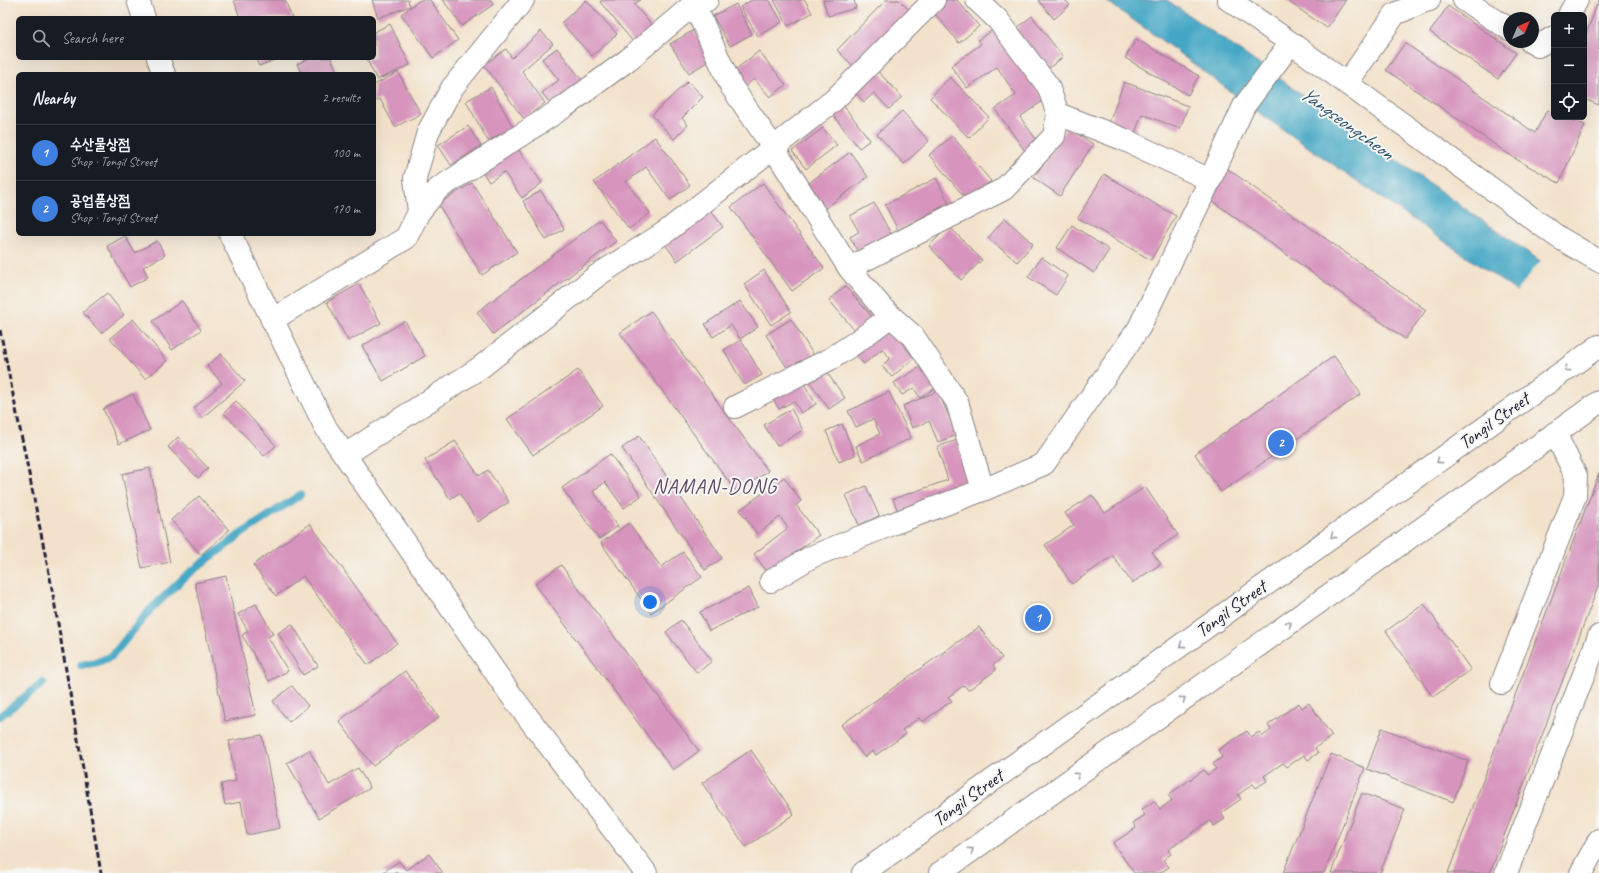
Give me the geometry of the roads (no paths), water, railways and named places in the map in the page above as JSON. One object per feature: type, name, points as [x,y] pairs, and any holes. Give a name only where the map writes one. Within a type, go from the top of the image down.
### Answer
[{"type":"street","points":[[138,0],[143,16]]},
{"type":"street","points":[[419,212],[415,178],[428,132],[452,88],[523,0]]},
{"type":"street","points":[[345,455],[481,367],[598,275],[667,231],[834,100],[934,0]]},
{"type":"street","points":[[849,268],[1004,189],[1054,136],[1058,114],[1048,86],[998,20],[977,0]]},
{"type":"street","points":[[1229,0],[1292,43],[1558,236],[1599,261]]},
{"type":"street","points":[[1347,83],[1395,14],[1425,0],[1429,0]]},
{"type":"street","points":[[1464,0],[1503,26]]},
{"type":"street","points":[[1571,12],[1577,0]]},
{"type":"street","points":[[272,320],[406,238],[419,212],[438,189],[564,107],[629,59],[701,2],[730,86],[773,147],[849,268],[883,309],[914,337],[957,402],[984,490]]},
{"type":"street","points":[[1539,45],[1551,39]]},
{"type":"street","points":[[771,581],[811,558],[892,524],[984,490],[1044,464],[1139,328],[1244,106],[1275,63],[1292,43]]},
{"type":"street","points":[[159,60],[163,72]]},
{"type":"street","points":[[1058,114],[1122,139],[1210,180]]},
{"type":"street","points":[[231,236],[326,428],[511,695],[646,873]]},
{"type":"street","points":[[735,407],[832,358],[891,316]]},
{"type":"street","name":"Tongil Street","points":[[863,873],[1599,346]]},
{"type":"street","points":[[940,873],[1599,402]]},
{"type":"street","points":[[1502,683],[1575,496],[1576,476],[1555,433]]},
{"type":"street","points":[[1506,873],[1599,636]]},
{"type":"street","points":[[1581,873],[1599,840]]},
{"type":"water","points":[[1105,0],[1167,0],[1599,302],[1599,354],[1516,291],[1262,115]]},
{"type":"waterway","points":[[81,665],[98,662],[112,656],[150,610],[187,575],[241,534],[300,495]]},
{"type":"waterway","points":[[0,716],[43,683]]},
{"type":"railway","points":[[0,330],[51,583],[101,873]]},
{"type":"place","name":"공업품상점","points":[[1281,443]]},
{"type":"place","name":"수산물상점","points":[[1038,618]]},
{"type":"district","name":"NAMAN-DONG","points":[[715,486]]},
{"type":"water label","name":"Yangseongcheon","points":[[1347,123]]}]
